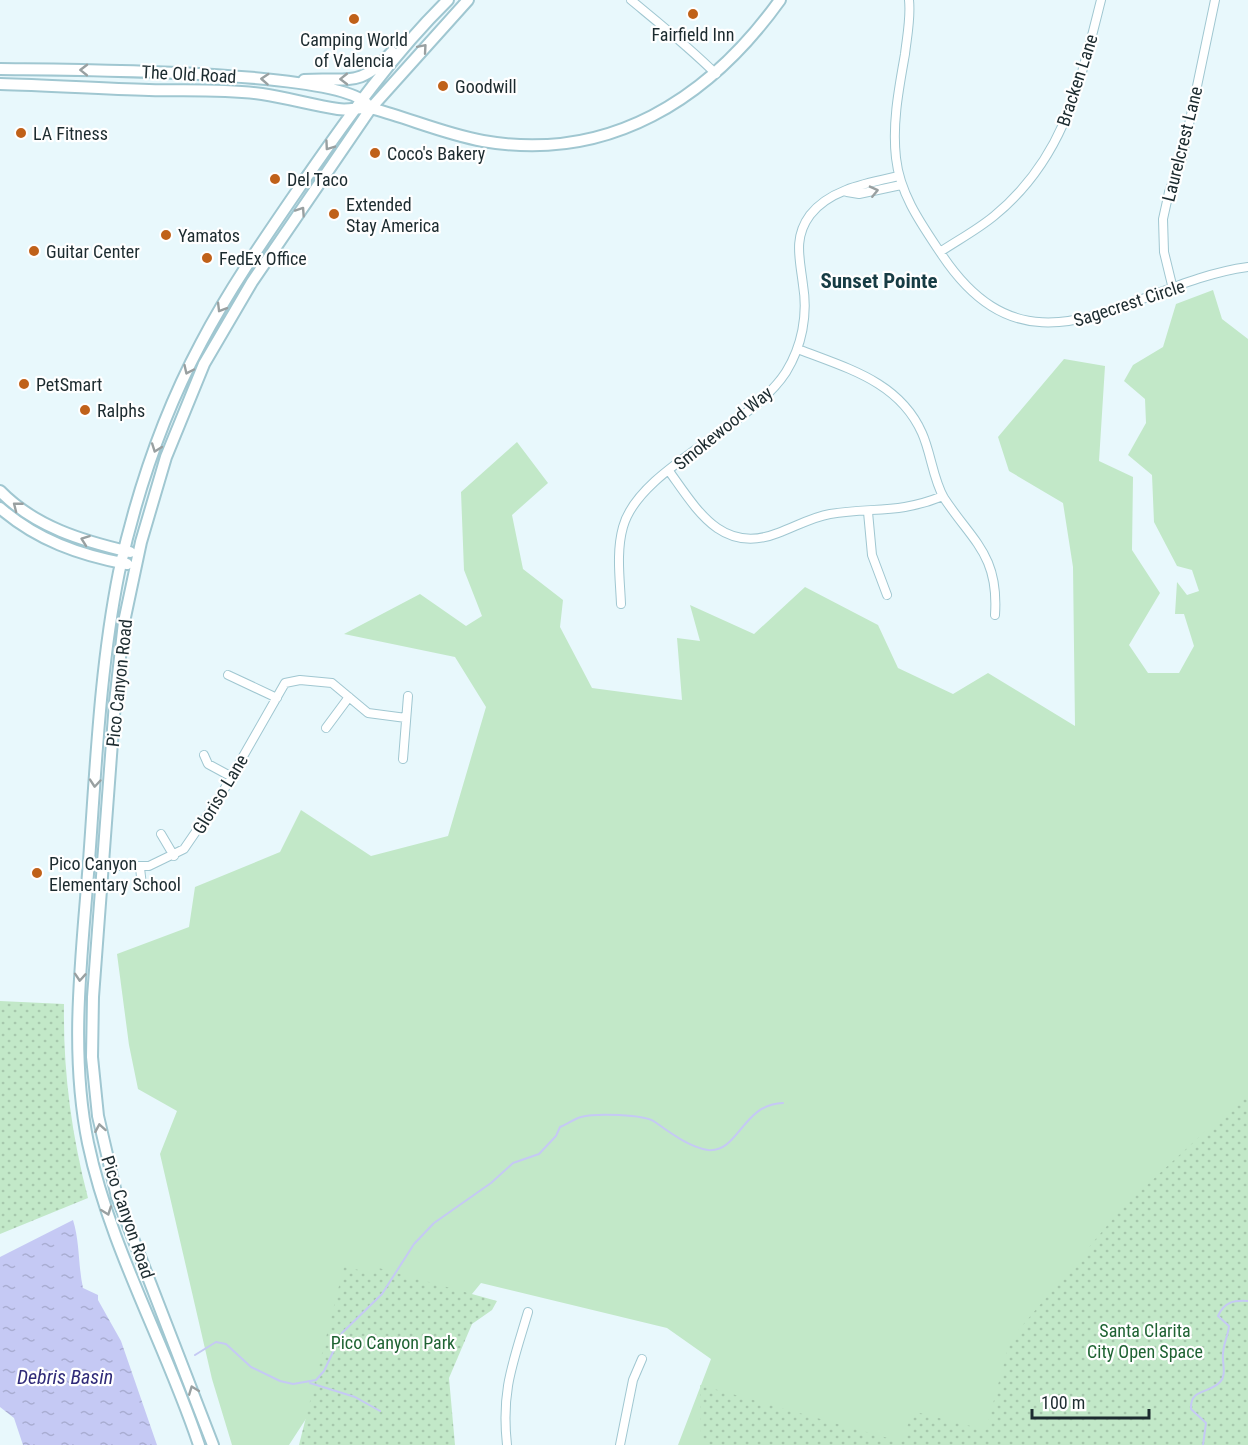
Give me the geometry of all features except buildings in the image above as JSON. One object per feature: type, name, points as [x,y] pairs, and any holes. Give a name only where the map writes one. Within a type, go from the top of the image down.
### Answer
[{"type":"main road","name":"Pico Canyon Road","points":[[199,1445],[107,1213],[88,1142],[78,1041],[106,655],[124,551],[157,445],[198,347],[267,236],[354,109],[424,25],[448,0]]},
{"type":"main road","name":"Pico Canyon Road","points":[[213,1445],[125,1221],[103,1148],[92,1057],[93,997],[120,650],[135,566],[166,457],[204,364],[252,282],[371,108],[468,0]]},
{"type":"main road","name":"The Old Road","points":[[0,84],[254,93],[338,109],[371,108],[447,133],[485,141],[524,145],[560,143],[604,134],[645,119],[685,98],[716,74],[743,48],[780,0]]},
{"type":"main road","points":[[290,81],[351,80],[368,75],[375,71],[411,31],[424,25]]},
{"type":"main road","name":"The Old Road","points":[[0,69],[153,72],[290,81],[363,99]]},
{"type":"main road","points":[[363,99],[371,108]]},
{"type":"main road","points":[[0,491],[13,505],[35,519],[95,544],[139,554]]},
{"type":"main road","points":[[0,508],[15,521],[51,542],[135,566]]},
{"type":"street","points":[[631,0],[652,20],[673,32],[716,74]]},
{"type":"street","name":"Sagecrest Circle","points":[[909,0],[909,24],[895,124],[900,181],[958,279],[986,303],[1007,315],[1031,321],[1070,323],[1248,267]]},
{"type":"street","name":"Bracken Lane","points":[[940,252],[993,217],[1013,198],[1047,157],[1077,93],[1101,0]]},
{"type":"street","name":"Laurelcrest Lane","points":[[1173,289],[1164,252],[1163,219],[1169,192],[1182,158],[1215,0]]},
{"type":"street","name":"Smokewood Way","points":[[621,604],[620,543],[625,520],[641,495],[771,392],[786,372],[798,349],[805,302],[798,256],[799,240],[806,221],[814,210],[830,197],[846,192],[859,194],[900,181]]},
{"type":"street","points":[[798,349],[863,373],[893,394],[909,412],[921,430],[943,496],[973,534],[991,567],[995,585],[995,615]]},
{"type":"street","points":[[669,471],[708,522],[724,532],[744,539],[767,537],[830,514],[910,508],[943,496]]},
{"type":"street","points":[[868,512],[872,555],[887,595]]},
{"type":"street","points":[[228,675],[277,698]]},
{"type":"street","name":"Gloriso Lane","points":[[89,866],[140,868],[174,856],[192,841],[232,777],[285,683],[300,680],[327,681],[341,688],[349,697]]},
{"type":"street","points":[[403,759],[408,696]]},
{"type":"street","points":[[326,728],[349,697],[368,713],[406,718]]},
{"type":"street","points":[[204,755],[208,764],[232,777]]},
{"type":"street","points":[[161,834],[174,856]]},
{"type":"street","points":[[140,868],[142,885]]},
{"type":"street","points":[[507,1445],[504,1406],[506,1389],[528,1312]]},
{"type":"street","points":[[620,1445],[633,1380],[642,1359]]},
{"type":"green space","points":[[1213,290],[1222,319],[1248,339],[1248,1445],[678,1445],[711,1359],[667,1328],[481,1283],[399,1383],[361,1334],[289,1445],[232,1445],[212,1379],[160,1154],[177,1111],[138,1089],[129,1045],[117,954],[189,927],[195,887],[280,852],[301,810],[371,856],[448,836],[486,707],[455,657],[344,634],[420,594],[466,626],[482,616],[464,570],[461,492],[517,442],[548,483],[512,515],[523,569],[563,600],[560,627],[592,688],[682,700],[677,638],[700,641],[690,605],[754,634],[805,587],[878,625],[898,668],[953,694],[988,673],[1075,726],[1073,567],[1063,503],[1009,471],[998,437],[1064,359],[1105,366],[1099,461],[1133,477],[1132,550],[1160,593],[1129,645],[1148,673],[1179,673],[1194,646],[1184,614],[1175,614],[1177,582],[1187,595],[1199,591],[1192,570],[1177,566],[1154,522],[1152,475],[1128,455],[1146,423],[1145,399],[1124,381],[1133,365],[1163,347],[1176,304]]},
{"type":"green space","points":[[0,1001],[64,1004],[69,1101],[88,1198],[0,1234]]},
{"type":"green space","name":"Santa Clarita City Open Space","points":[[1248,1092],[1248,1445],[701,1445],[700,1385],[902,1442],[912,1411],[986,1430],[1010,1340],[1123,1207]]},
{"type":"green space","name":"Pico Canyon Park","points":[[344,1266],[373,1274],[375,1267],[497,1301],[492,1310],[472,1324],[449,1378],[455,1445],[299,1445]]},
{"type":"water","name":"Debris Basin","points":[[73,1220],[83,1288],[98,1295],[98,1300],[121,1341],[157,1445],[23,1445],[14,1418],[0,1407],[0,1257]]},
{"type":"waterway","points":[[195,1355],[216,1342],[226,1344],[251,1367],[280,1381],[293,1384],[316,1380],[324,1371],[342,1333],[382,1294],[414,1244],[434,1223],[491,1183],[513,1163],[539,1154],[556,1136],[560,1127],[588,1116],[641,1117],[655,1122],[694,1146],[708,1150],[718,1149],[735,1137],[758,1111],[769,1105],[783,1103]]},
{"type":"waterway","points":[[1203,1445],[1206,1423],[1191,1409],[1197,1394],[1216,1386],[1223,1376],[1223,1351],[1229,1326],[1218,1316],[1230,1303],[1248,1301]]},
{"type":"waterway","points":[[310,1383],[355,1397],[380,1411]]},
{"type":"place","name":"Fairfield Inn","points":[[693,14]]},
{"type":"place","name":"Camping World of Valencia","points":[[354,19]]},
{"type":"place","name":"Goodwill","points":[[443,86]]},
{"type":"place","name":"LA Fitness","points":[[21,133]]},
{"type":"place","name":"Coco's Bakery","points":[[375,153]]},
{"type":"place","name":"Del Taco","points":[[275,179]]},
{"type":"place","name":"Extended Stay America","points":[[334,214]]},
{"type":"place","name":"Yamatos","points":[[166,235]]},
{"type":"place","name":"Guitar Center","points":[[34,251]]},
{"type":"place","name":"FedEx Office","points":[[207,258]]},
{"type":"place","name":"PetSmart","points":[[24,384]]},
{"type":"place","name":"Ralphs","points":[[85,410]]},
{"type":"place","name":"Pico Canyon Elementary School","points":[[37,873]]},
{"type":"district","name":"Sunset Pointe","points":[[879,281]]}]
